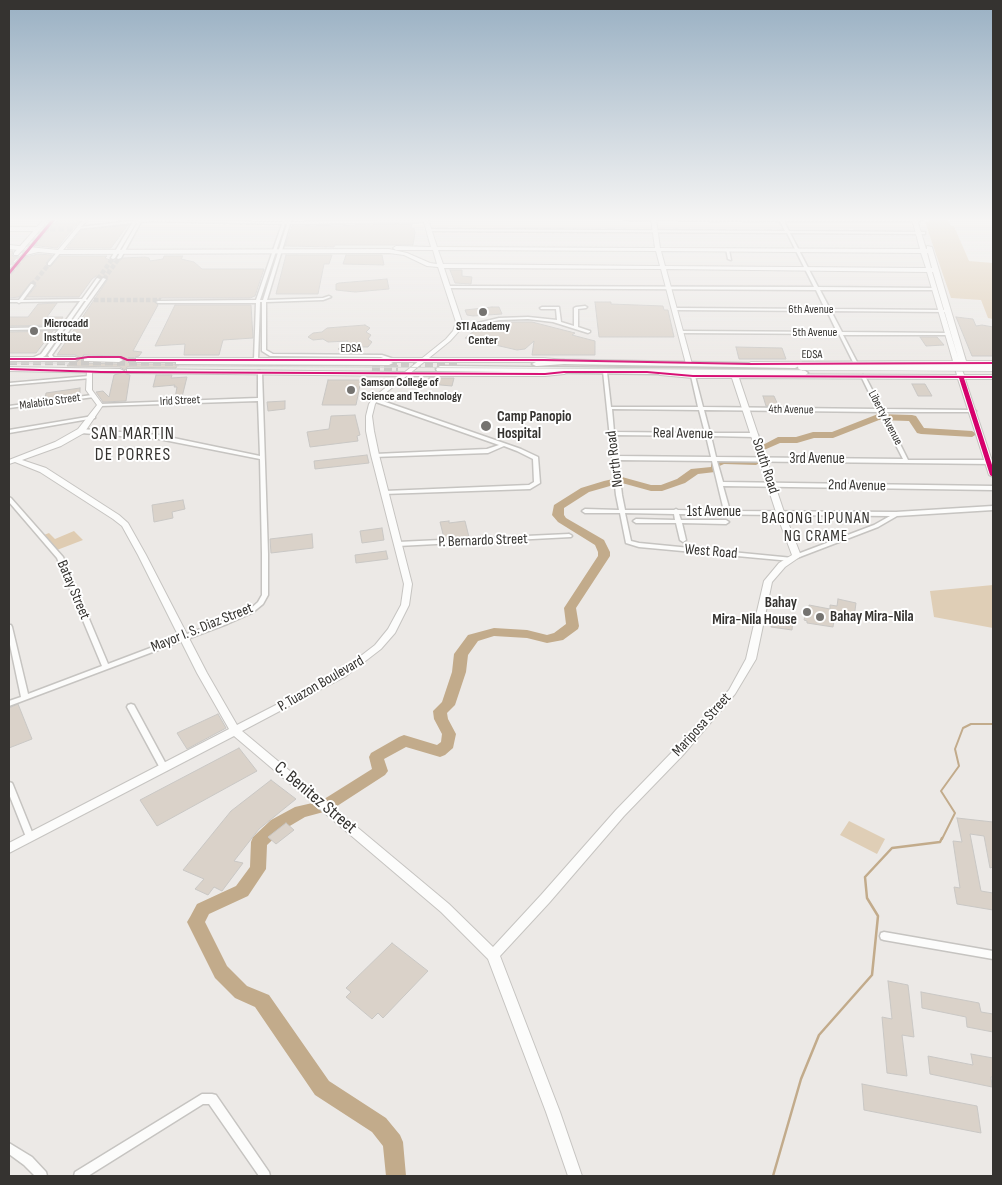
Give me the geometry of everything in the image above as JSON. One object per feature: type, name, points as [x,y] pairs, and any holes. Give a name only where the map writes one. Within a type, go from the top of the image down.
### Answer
[{"type":"highway","name":"EDSA","points":[[372,368],[178,365],[393,361]]},
{"type":"highway","name":"EDSA","points":[[460,362],[751,364],[803,370],[993,376]]},
{"type":"highway","name":"EDSA","points":[[440,368],[564,372],[647,372],[993,367]]},
{"type":"main road","points":[[430,355],[440,368],[434,370],[438,364],[460,362]]},
{"type":"main road","points":[[9,358],[34,359],[52,356],[75,359]]},
{"type":"main road","points":[[87,359],[119,360]]},
{"type":"main road","name":"EDSA","points":[[139,360],[424,360],[440,368]]},
{"type":"main road","points":[[386,373],[399,368],[401,365],[393,361]]},
{"type":"main road","name":"EDSA","points":[[130,371],[407,374],[460,362]]},
{"type":"main road","points":[[9,370],[90,374],[147,371]]},
{"type":"main road","points":[[90,374],[120,371]]},
{"type":"street","points":[[256,360],[258,300],[268,274]]},
{"type":"street","points":[[271,274],[264,299],[263,341],[264,350],[267,354],[382,356],[393,361]]},
{"type":"street","points":[[375,400],[452,336],[458,328],[459,320],[442,274]]},
{"type":"street","points":[[666,274],[689,364]]},
{"type":"street","points":[[809,274],[855,362]]},
{"type":"street","points":[[930,274],[961,361],[963,379],[991,462],[993,475]]},
{"type":"street","points":[[937,274],[944,311],[945,334],[961,361]]},
{"type":"street","points":[[34,359],[44,354],[98,279]]},
{"type":"street","points":[[44,354],[52,356],[69,328],[91,301],[104,279]]},
{"type":"street","points":[[20,302],[32,285]]},
{"type":"street","points":[[448,287],[934,290]]},
{"type":"street","points":[[160,301],[323,299],[329,296]]},
{"type":"street","points":[[9,302],[91,301]]},
{"type":"street","points":[[576,327],[576,308],[585,306]]},
{"type":"street","points":[[542,308],[558,308],[559,322]]},
{"type":"street","name":"6th Avenue","points":[[675,309],[944,311]]},
{"type":"street","points":[[458,328],[508,319],[544,319],[588,332]]},
{"type":"street","points":[[9,329],[69,328]]},
{"type":"street","name":"5th Avenue","points":[[681,332],[945,334]]},
{"type":"street","points":[[891,362],[904,369],[904,373],[898,376]]},
{"type":"street","points":[[928,362],[922,365],[923,370],[937,376]]},
{"type":"street","name":"EDSA","points":[[751,364],[993,362]]},
{"type":"street","name":"Mayor I. S. Diaz Street","points":[[9,704],[250,612],[261,603],[265,595],[260,372]]},
{"type":"street","name":"North Road","points":[[605,372],[619,495],[627,540],[630,544]]},
{"type":"street","name":"EDSA","points":[[647,372],[693,376],[937,376],[963,379],[993,376]]},
{"type":"street","points":[[9,384],[90,374],[89,390],[100,405],[81,432],[58,444],[11,460]]},
{"type":"street","points":[[693,376],[727,511]]},
{"type":"street","name":"South Road","points":[[735,376],[794,557]]},
{"type":"street","name":"Liberty Avenue","points":[[863,376],[906,460]]},
{"type":"street","name":"Malabito Street","points":[[9,407],[92,396]]},
{"type":"street","name":"Irid Street","points":[[100,405],[260,398]]},
{"type":"street","points":[[375,400],[519,450],[536,458],[537,484],[530,487],[386,493]]},
{"type":"street","name":"P. Tuazon Boulevard","points":[[9,848],[224,737],[239,734],[343,674],[378,647],[391,633],[402,614],[408,595],[406,571],[370,431],[369,416],[375,400]]},
{"type":"street","name":"4th Avenue","points":[[609,408],[974,411]]},
{"type":"street","points":[[9,432],[93,417]]},
{"type":"street","points":[[81,432],[159,437],[262,458]]},
{"type":"street","name":"Real Avenue","points":[[612,433],[755,435]]},
{"type":"street","points":[[375,456],[488,451],[503,445]]},
{"type":"street","name":"3rd Avenue","points":[[615,458],[714,464],[763,459],[991,462]]},
{"type":"street","name":"C. Benitez Street","points":[[11,460],[43,470],[116,517],[125,525],[202,673],[239,734],[444,908],[493,955],[553,1112],[575,1176]]},
{"type":"street","name":"2nd Avenue","points":[[720,484],[993,488]]},
{"type":"street","name":"Batay Street","points":[[9,499],[60,557],[105,666]]},
{"type":"street","name":"1st Avenue","points":[[585,511],[896,514],[993,508]]},
{"type":"street","points":[[676,511],[683,540]]},
{"type":"street","name":"Mariposa Street","points":[[493,955],[620,813],[679,752],[732,692],[751,659],[768,581],[778,569],[794,557],[876,526],[896,514]]},
{"type":"street","points":[[636,521],[726,522]]},
{"type":"street","name":"P. Bernardo Street","points":[[398,544],[569,536]]},
{"type":"street","name":"West Road","points":[[630,544],[794,557]]},
{"type":"street","points":[[9,627],[25,697]]},
{"type":"street","points":[[130,707],[164,768]]},
{"type":"street","points":[[9,785],[11,795],[30,837]]},
{"type":"street","points":[[884,936],[993,955]]},
{"type":"street","points":[[79,1176],[202,1099],[212,1099],[260,1174]]},
{"type":"street","points":[[9,1148],[28,1160],[42,1176]]},
{"type":"shaded area","points":[[943,274],[993,274],[993,319],[988,318],[981,300],[951,298]]},
{"type":"shaded area","points":[[74,531],[83,540],[57,550],[44,535],[49,533],[55,539]]},
{"type":"shaded area","points":[[993,585],[993,628],[934,617],[930,591]]},
{"type":"shaded area","points":[[849,821],[885,839],[877,854],[840,835]]},
{"type":"building","points":[[9,274],[262,274],[255,296],[250,298],[162,298],[154,301],[158,305],[133,351],[142,352],[139,356],[135,357],[134,362],[136,364],[174,364],[177,366],[176,368],[127,367],[125,370],[120,367],[67,366],[69,363],[76,363],[81,358],[75,355],[57,355],[108,279],[96,276],[79,297],[27,297],[36,286],[35,283],[31,282],[19,297],[9,298]],"holes":[[[84,355],[119,356],[125,361],[119,364],[84,363],[82,357]]]},
{"type":"building","points":[[281,274],[322,274],[318,294],[276,294]]},
{"type":"building","points":[[452,274],[472,277],[471,284],[455,283]]},
{"type":"building","points":[[387,279],[389,289],[355,292],[336,290],[336,284],[339,283]]},
{"type":"building","points":[[595,302],[663,306],[664,310],[668,310],[674,337],[599,337]]},
{"type":"building","points":[[57,303],[47,317],[63,317],[58,325],[9,326],[9,317],[28,317],[38,304]]},
{"type":"building","points":[[175,305],[251,305],[253,338],[223,340],[219,355],[184,355],[185,344],[155,346]]},
{"type":"building","name":"STI Academy Center","points":[[499,307],[502,314],[473,316],[467,315],[465,310]]},
{"type":"building","points":[[956,317],[973,319],[976,326],[993,327],[993,356],[972,356]]},
{"type":"building","points":[[497,322],[532,322],[575,333],[572,335],[595,341],[595,355],[532,355],[534,341],[525,349],[517,350],[465,338],[478,328],[488,331]]},
{"type":"building","points":[[365,325],[370,328],[366,332],[371,335],[368,339],[372,342],[368,347],[360,347],[355,352],[344,352],[338,349],[348,341],[328,342],[323,339],[313,340],[308,337],[327,328]]},
{"type":"building","points":[[53,331],[36,353],[9,353],[9,332]]},
{"type":"building","points":[[920,337],[937,337],[944,345],[926,346]]},
{"type":"building","points":[[736,347],[782,348],[786,359],[739,359]]},
{"type":"building","points":[[125,372],[130,375],[126,401],[103,402],[96,392],[103,391],[109,397],[114,375]]},
{"type":"building","points":[[156,375],[172,375],[171,378],[187,377],[182,397],[175,398],[177,387],[174,387],[175,385],[153,387]]},
{"type":"building","points":[[429,378],[454,378],[452,386],[429,384]]},
{"type":"building","name":"Samson College of Science and Technology","points":[[328,380],[361,380],[356,405],[322,405]]},
{"type":"building","points":[[912,384],[925,384],[932,396],[918,396]]},
{"type":"building","points":[[80,388],[80,395],[45,399],[46,393]]},
{"type":"building","points":[[763,396],[774,396],[778,405],[766,406]]},
{"type":"building","points":[[285,401],[285,409],[268,411],[267,402]]},
{"type":"building","points":[[355,415],[360,435],[357,436],[358,441],[310,447],[307,432],[329,429],[331,416]]},
{"type":"building","points":[[367,455],[369,463],[315,469],[314,461]]},
{"type":"building","points":[[183,500],[185,509],[172,512],[173,518],[154,522],[152,505]]},
{"type":"building","points":[[449,521],[449,523],[465,521],[469,537],[444,538],[440,522]]},
{"type":"building","points":[[382,528],[384,540],[362,543],[360,531]]},
{"type":"building","points":[[312,534],[313,548],[271,553],[270,539]]},
{"type":"building","points":[[386,551],[388,559],[356,563],[355,555]]},
{"type":"building","name":"Bahay Mira-Nila","points":[[838,599],[856,603],[854,618],[835,614],[833,627],[807,623],[804,620],[809,605],[830,609],[830,605],[837,606]]},
{"type":"building","points":[[772,617],[793,620],[792,630],[771,627]]},
{"type":"building","points":[[18,704],[32,739],[9,748],[9,708]]},
{"type":"building","points":[[218,714],[226,728],[187,749],[177,733]]},
{"type":"building","points":[[239,748],[257,771],[157,826],[140,800]]},
{"type":"building","points":[[271,780],[296,799],[259,829],[234,861],[243,863],[222,891],[214,887],[208,895],[195,889],[204,879],[183,870],[231,811]]},
{"type":"building","points":[[957,818],[993,822],[993,867],[990,868],[984,836],[970,834],[981,891],[993,893],[993,910],[957,904],[954,887],[960,888],[953,841],[962,842]]},
{"type":"building","points":[[286,823],[294,830],[276,844],[268,837]]},
{"type":"building","points":[[392,943],[428,971],[383,1018],[378,1013],[372,1019],[346,997],[351,992],[346,988]]},
{"type":"building","points":[[888,981],[908,985],[914,1037],[902,1035],[907,1076],[887,1073],[882,1017],[892,1019]]},
{"type":"building","points":[[921,992],[979,1003],[981,1012],[993,1014],[993,1032],[967,1027],[966,1017],[922,1008]]},
{"type":"building","points":[[971,1054],[993,1058],[992,1087],[930,1074],[928,1056],[973,1065]]},
{"type":"building","points":[[862,1084],[977,1106],[981,1133],[864,1110]]},
{"type":"waterway","points":[[764,447],[778,440],[797,440],[813,435],[833,435],[878,417],[912,418],[921,431],[972,434]]},
{"type":"waterway","points":[[715,465],[722,461],[756,462]]},
{"type":"waterway","points":[[396,1176],[393,1142],[379,1125],[322,1088],[262,1001],[241,992],[221,972],[196,922],[203,909],[242,891],[258,869],[259,842],[277,825],[301,811],[325,806],[380,771],[376,757],[404,741],[440,751],[448,744],[449,734],[441,719],[440,711],[448,705],[459,672],[461,654],[473,638],[494,632],[527,634],[547,639],[558,637],[573,626],[570,608],[604,556],[604,552],[600,543],[562,520],[558,515],[558,507],[585,490],[608,483],[622,480],[651,488],[662,488],[681,481],[695,471],[711,470]]},
{"type":"waterway","points":[[942,839],[955,813],[941,791],[959,766],[955,749],[963,728],[971,724],[993,724]]},
{"type":"waterway","points":[[773,1176],[801,1079],[819,1035],[872,975],[878,916],[867,898],[865,877],[892,848],[940,842],[942,838]]},
{"type":"tunnel","points":[[32,285],[41,274]]},
{"type":"tunnel","points":[[98,279],[101,274]]},
{"type":"tunnel","points":[[104,279],[107,274]]},
{"type":"tunnel","points":[[94,300],[161,300]]},
{"type":"tunnel","points":[[119,360],[139,360]]},
{"type":"tunnel","points":[[9,361],[179,362]]},
{"type":"tunnel","points":[[389,363],[460,364]]},
{"type":"tunnel","points":[[372,368],[398,369]]},
{"type":"tram line","points":[[9,363],[69,363]]},
{"type":"tram line","points":[[177,366],[993,371]]},
{"type":"cycle path","points":[[9,359],[121,357],[127,360],[544,360],[751,364],[993,363]]},
{"type":"cycle path","points":[[9,369],[101,372],[545,374],[564,372],[647,372],[693,376],[993,377]]},
{"type":"cycle path","points":[[961,377],[993,475]]},
{"type":"place","name":"STI Academy Center","points":[[483,312]]},
{"type":"place","name":"Microcadd Institute","points":[[34,331]]},
{"type":"place","name":"Samson College of Science and Technology","points":[[351,390]]},
{"type":"place","name":"Camp Panopio Hospital","points":[[486,426]]},
{"type":"place","name":"Bahay Mira-Nila House","points":[[807,612]]},
{"type":"place","name":"Bahay Mira-Nila","points":[[820,617]]},
{"type":"district","name":"SAN MARTIN DE PORRES","points":[[133,444]]},
{"type":"district","name":"BAGONG LIPUNAN NG CRAME","points":[[816,528]]}]
